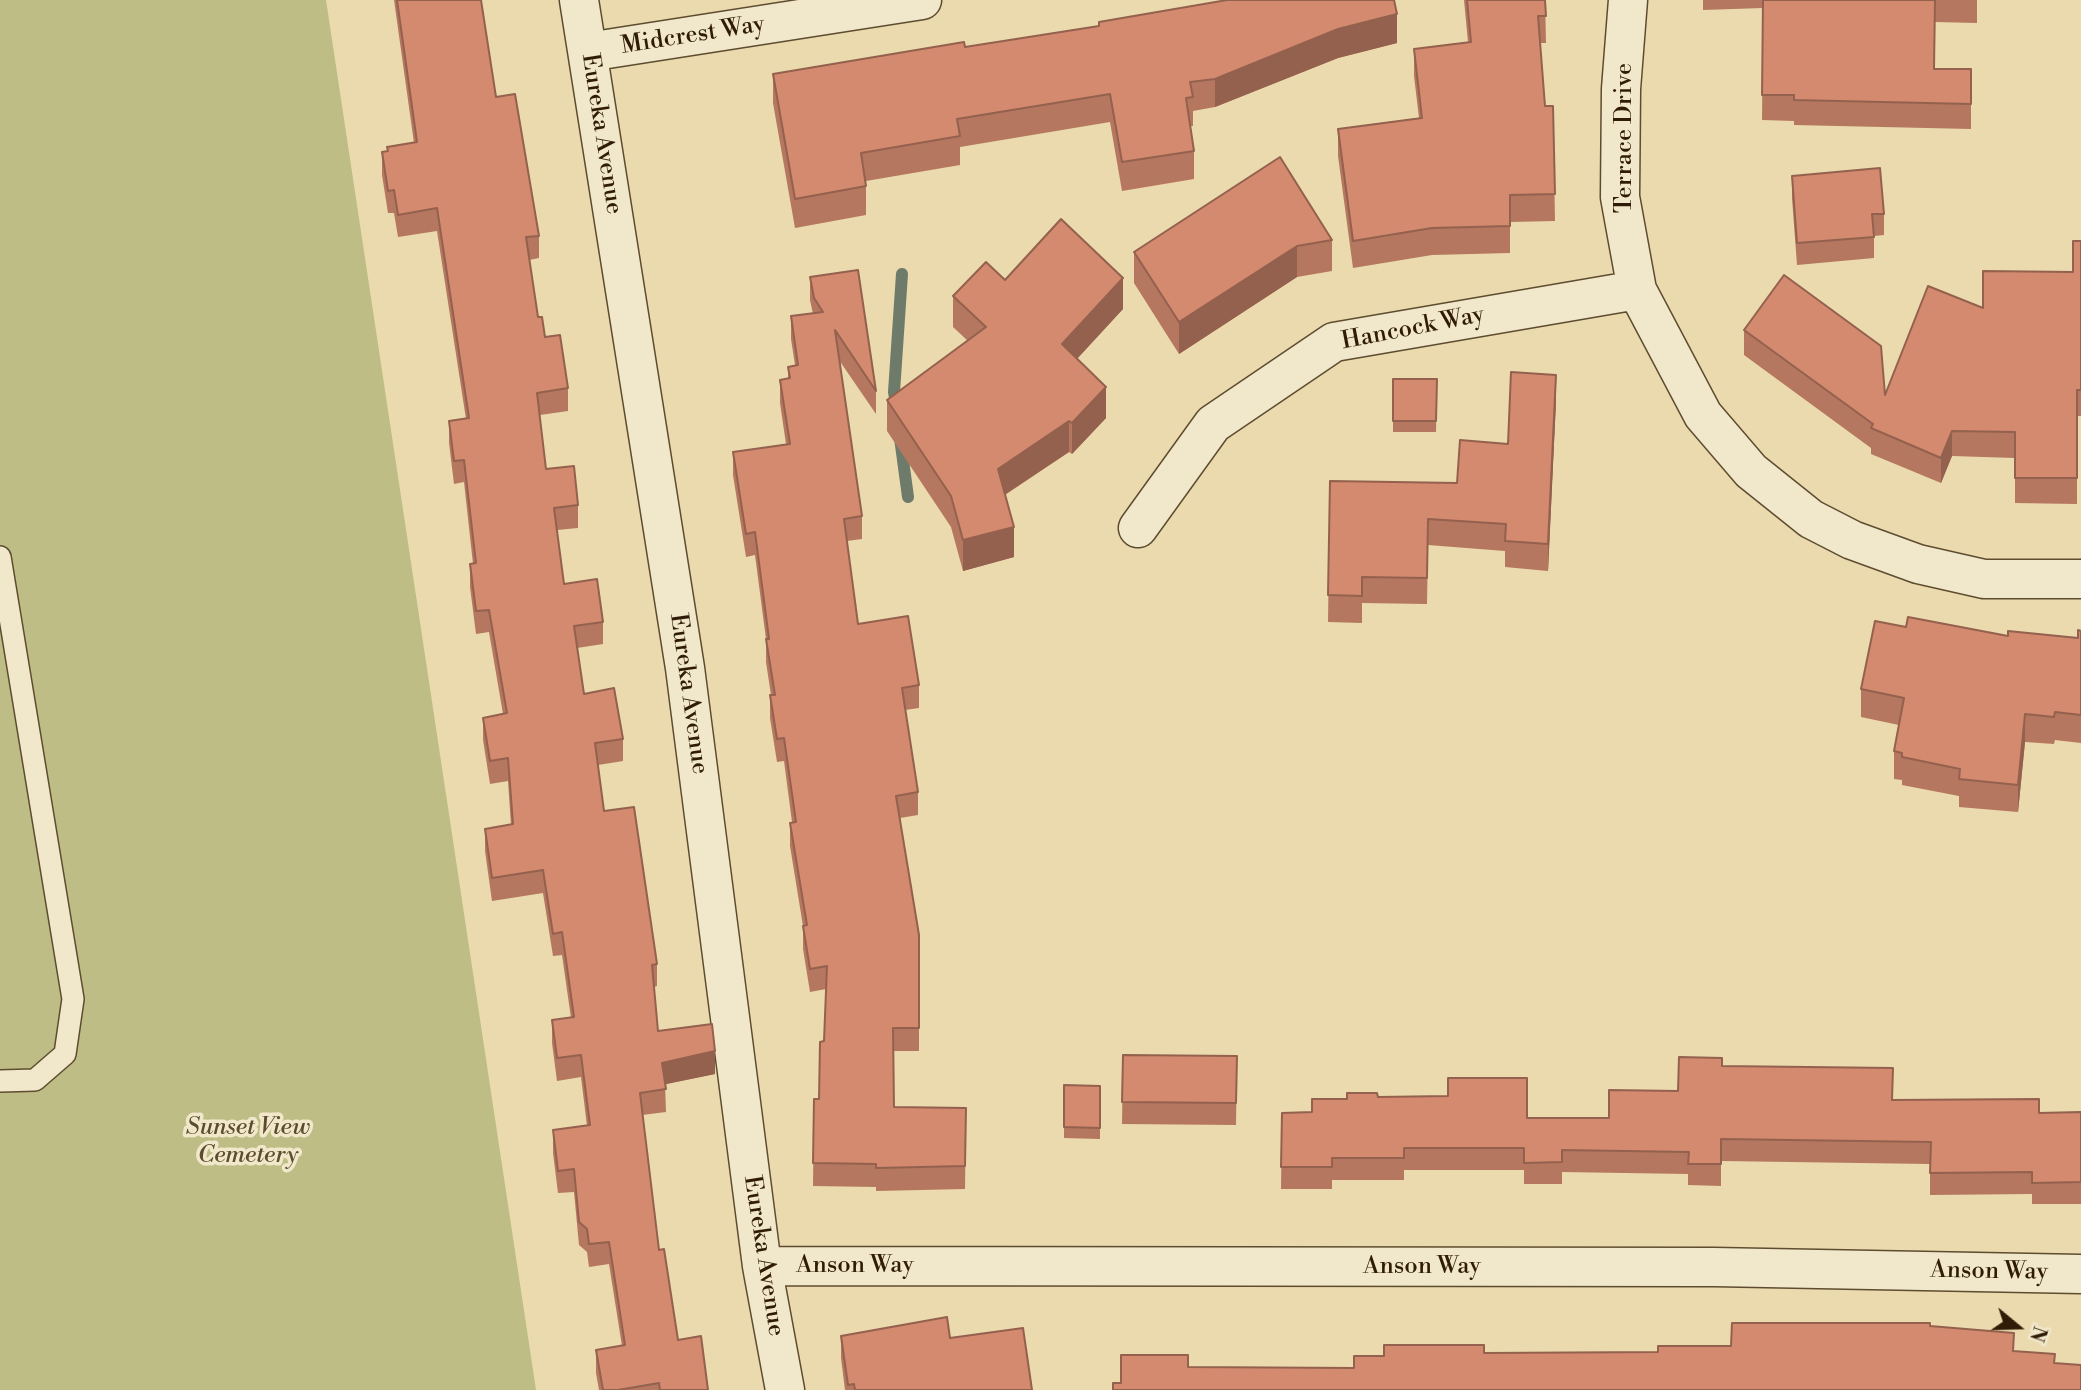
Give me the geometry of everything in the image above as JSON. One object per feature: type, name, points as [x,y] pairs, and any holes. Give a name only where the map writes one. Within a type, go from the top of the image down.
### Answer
[{"type":"street","name":"Eureka Avenue","points":[[579,0],[685,668],[762,1266],[785,1390]]},
{"type":"street","name":"Midcrest Way","points":[[588,52],[922,0]]},
{"type":"street","name":"Terrace Drive","points":[[1628,0],[1621,89],[1620,197],[1637,290],[1703,415],[1751,471],[1811,519],[1852,540],[1931,567],[1984,579],[2081,579]]},
{"type":"street","name":"Hancock Way","points":[[1138,528],[1213,424],[1334,342],[1637,290]]},
{"type":"street","name":"Anson Way","points":[[762,1266],[1714,1267],[2081,1274]]},
{"type":"lane","points":[[0,557],[73,999],[65,1054],[35,1080],[0,1082]]},
{"type":"green space","name":"Sunset View Cemetery","points":[[0,0],[326,0],[536,1390],[0,1390]]},
{"type":"building","points":[[397,0],[481,0],[496,97],[515,94],[539,236],[526,237],[538,317],[542,317],[545,337],[560,335],[568,388],[537,393],[546,469],[574,466],[578,505],[554,508],[564,584],[597,579],[603,622],[574,626],[584,694],[614,688],[623,739],[595,743],[604,811],[634,807],[657,964],[652,965],[658,1031],[712,1024],[715,1051],[662,1063],[666,1089],[640,1093],[659,1250],[664,1249],[678,1340],[701,1336],[708,1390],[660,1390],[659,1383],[603,1390],[596,1350],[625,1345],[609,1242],[589,1244],[587,1229],[579,1222],[574,1169],[558,1171],[553,1130],[590,1125],[581,1055],[557,1058],[552,1020],[574,1017],[562,932],[553,934],[543,870],[492,878],[485,829],[513,824],[508,758],[490,761],[483,718],[507,713],[489,610],[476,611],[470,564],[476,563],[464,460],[454,461],[449,421],[469,418],[437,208],[398,215],[394,190],[388,191],[382,152],[388,151],[387,147],[417,142]]},
{"type":"building","points":[[1227,0],[1394,0],[1397,14],[1338,29],[1215,79],[1190,82],[1193,97],[1186,98],[1194,151],[1122,162],[1110,94],[957,119],[960,136],[861,153],[866,186],[795,199],[773,74],[964,42],[965,47],[1099,26],[1099,22]]},
{"type":"building","points":[[1467,0],[1545,0],[1546,16],[1538,16],[1545,106],[1553,106],[1555,194],[1510,195],[1510,226],[1432,228],[1353,241],[1338,129],[1422,118],[1414,49],[1471,42]]},
{"type":"building","points":[[1763,0],[1935,0],[1934,69],[1971,69],[1971,104],[1794,100],[1794,95],[1762,95]]},
{"type":"building","points":[[1280,157],[1332,240],[1297,246],[1179,322],[1134,252]]},
{"type":"building","points":[[1880,168],[1884,214],[1872,214],[1874,237],[1797,243],[1792,176]]},
{"type":"building","points":[[1061,219],[1123,278],[1062,344],[1106,387],[1072,423],[1069,421],[998,469],[1014,527],[963,540],[951,496],[887,400],[986,327],[953,296],[986,262],[1005,280]]},
{"type":"building","points":[[2073,241],[2081,241],[2081,390],[2077,390],[2077,478],[2015,478],[2015,432],[1952,431],[1941,458],[1871,428],[1873,424],[1744,330],[1784,275],[1881,346],[1885,395],[1928,286],[1983,308],[1983,271],[2073,272]]},
{"type":"building","points":[[858,270],[876,391],[835,330],[862,516],[844,519],[858,624],[908,616],[919,685],[902,688],[918,792],[896,796],[919,935],[919,1028],[893,1028],[894,1107],[966,1108],[965,1166],[876,1168],[876,1164],[813,1163],[814,1099],[819,1099],[820,1042],[824,1041],[827,966],[810,969],[803,926],[807,925],[790,823],[796,822],[784,738],[777,739],[770,695],[775,695],[766,639],[769,639],[755,532],[746,534],[733,452],[790,444],[780,380],[790,378],[788,367],[798,365],[791,316],[823,312],[814,298],[810,277]]},
{"type":"building","points":[[1511,372],[1556,375],[1548,544],[1505,541],[1506,524],[1428,519],[1427,578],[1362,577],[1362,596],[1328,595],[1330,481],[1457,483],[1460,440],[1508,444]]},
{"type":"building","points":[[1393,379],[1437,379],[1436,421],[1393,421]]},
{"type":"building","points":[[1908,617],[2008,636],[2008,631],[2078,638],[2078,630],[2081,631],[2081,715],[2055,712],[2054,717],[2025,714],[2018,785],[1959,779],[1960,769],[1902,757],[1902,753],[1894,751],[1904,698],[1861,689],[1875,621],[1906,627]]},
{"type":"building","points":[[1123,1055],[1237,1056],[1236,1103],[1122,1102]]},
{"type":"building","points":[[1679,1057],[1722,1058],[1722,1066],[1893,1068],[1892,1100],[2039,1099],[2039,1113],[2081,1112],[2081,1182],[2032,1183],[2032,1172],[1930,1173],[1931,1142],[1721,1139],[1721,1164],[1688,1164],[1689,1152],[1562,1150],[1562,1162],[1524,1163],[1524,1148],[1404,1148],[1404,1158],[1332,1158],[1332,1167],[1281,1167],[1282,1113],[1312,1112],[1312,1099],[1347,1099],[1347,1093],[1377,1093],[1378,1097],[1448,1096],[1448,1078],[1527,1078],[1527,1118],[1609,1118],[1609,1090],[1678,1091]]},
{"type":"building","points":[[1064,1085],[1100,1086],[1100,1128],[1064,1127]]},
{"type":"building","points":[[947,1317],[950,1338],[1023,1328],[1032,1390],[855,1390],[854,1384],[848,1385],[841,1336]]},
{"type":"building","points":[[1732,1323],[1930,1323],[1930,1326],[2014,1333],[2013,1351],[2055,1354],[2054,1363],[2081,1365],[2081,1390],[1113,1390],[1113,1383],[1121,1383],[1121,1355],[1188,1355],[1188,1367],[1354,1368],[1354,1356],[1384,1356],[1384,1345],[1484,1345],[1484,1353],[1658,1352],[1658,1346],[1731,1346]]},
{"type":"waterway","points":[[897,410],[894,392],[902,274]]},
{"type":"waterway","points":[[900,438],[908,497]]}]
